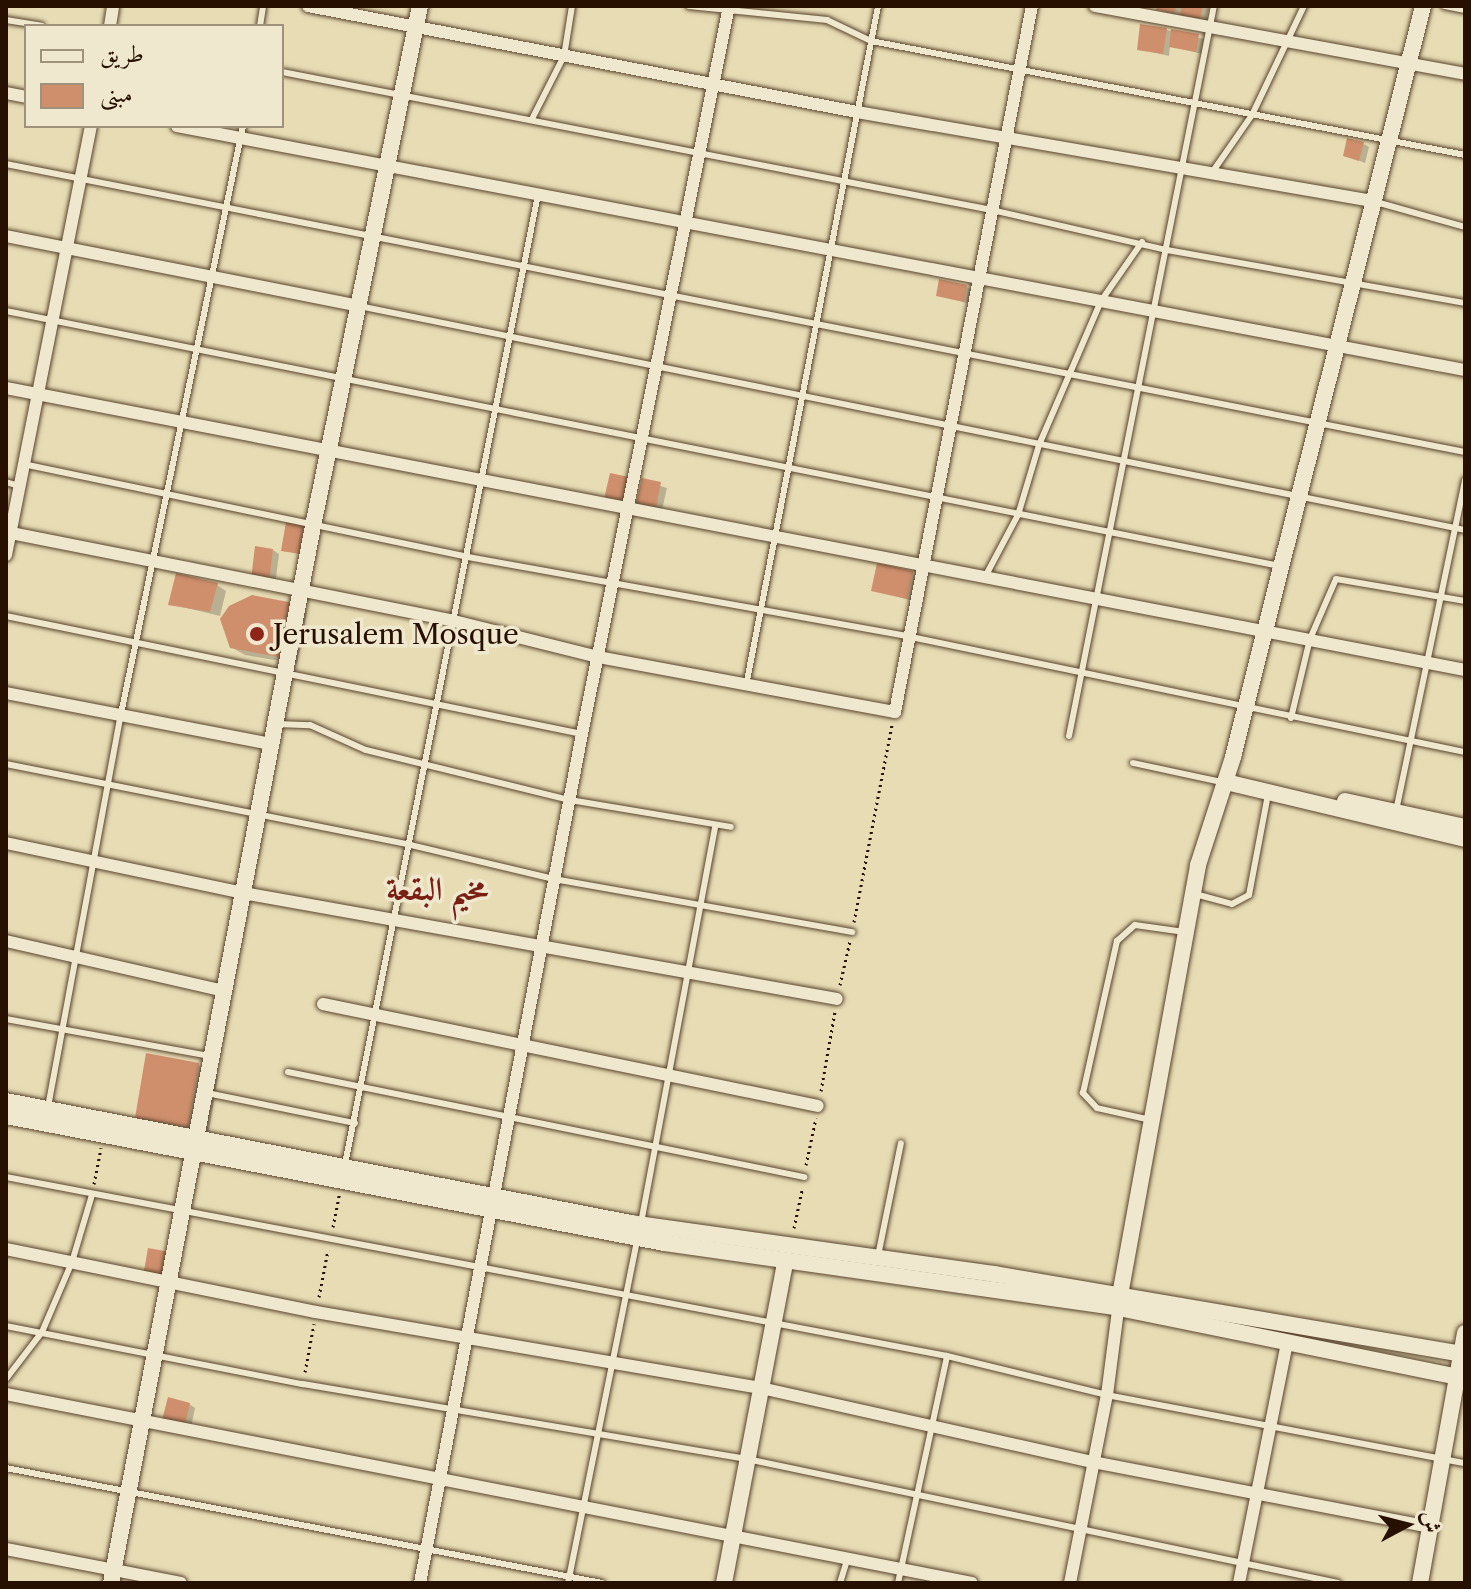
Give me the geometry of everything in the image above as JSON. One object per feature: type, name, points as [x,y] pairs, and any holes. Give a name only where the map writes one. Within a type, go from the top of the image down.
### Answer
[{"type":"street","points":[[308,6],[857,112],[1372,201]]},
{"type":"street","points":[[112,1576],[185,1213],[274,723],[420,6]]},
{"type":"street","points":[[8,533],[454,621],[598,657],[895,712],[1032,6]]},
{"type":"street","points":[[1095,6],[1289,42],[1408,60],[1465,74]]},
{"type":"street","points":[[1070,1583],[1107,1395],[1119,1301],[1192,893],[1227,778],[1333,343],[1423,6]]},
{"type":"street","points":[[420,1583],[540,946],[630,507],[710,83],[728,10]]},
{"type":"street","points":[[6,555],[13,484],[23,464],[91,128]]},
{"type":"street","points":[[199,128],[242,132],[387,165],[539,191],[1465,370]]},
{"type":"street","points":[[6,236],[358,306]]},
{"type":"street","points":[[6,388],[328,452],[775,533],[1097,602],[1262,630],[1465,670]]},
{"type":"street","points":[[6,693],[270,744]]},
{"type":"street","points":[[1227,778],[1268,794],[1465,839]]},
{"type":"street","points":[[1227,778],[1465,827]]},
{"type":"street","points":[[6,843],[243,893],[837,999]]},
{"type":"street","points":[[6,941],[225,991]]},
{"type":"street","points":[[323,1004],[669,1072],[818,1106]]},
{"type":"street","points":[[6,1101],[196,1144],[639,1231],[1119,1301],[1464,1343],[1420,1583]]},
{"type":"street","points":[[6,1116],[345,1164],[491,1200]]},
{"type":"street","points":[[6,1249],[316,1312],[611,1359],[761,1388],[1093,1462],[1429,1527]]},
{"type":"street","points":[[788,1255],[877,1259],[1119,1301],[1287,1343],[1457,1377]]},
{"type":"street","points":[[724,1583],[788,1255]]},
{"type":"street","points":[[1239,1583],[1260,1493],[1287,1343]]},
{"type":"street","points":[[6,1394],[972,1583]]},
{"type":"street","points":[[6,1549],[112,1576],[181,1583]]},
{"type":"lane","points":[[532,119],[564,56],[572,6]]},
{"type":"lane","points":[[689,6],[827,20],[871,41],[1465,155]]},
{"type":"lane","points":[[746,686],[817,324],[828,247],[878,6]]},
{"type":"lane","points":[[1069,736],[1214,6]]},
{"type":"lane","points":[[1211,174],[1252,115],[1304,6]]},
{"type":"lane","points":[[1444,6],[1465,10]]},
{"type":"lane","points":[[6,20],[30,24]]},
{"type":"lane","points":[[284,72],[532,119],[843,185],[992,210],[1167,250],[1465,303]]},
{"type":"lane","points":[[48,1109],[96,864],[121,714],[140,643],[194,348],[242,132]]},
{"type":"lane","points":[[6,164],[1139,388],[1316,419],[1465,452]]},
{"type":"lane","points":[[345,1164],[363,1088],[539,191]]},
{"type":"lane","points":[[1372,201],[1465,227]]},
{"type":"lane","points":[[984,579],[1018,515],[1039,445],[1101,301],[1142,242]]},
{"type":"lane","points":[[358,306],[1465,530]]},
{"type":"lane","points":[[6,311],[344,376],[497,410],[1280,566]]},
{"type":"lane","points":[[23,464],[314,521],[468,557],[615,581],[761,612],[911,637],[1082,675],[1245,704],[1291,718],[1412,744],[1465,752]]},
{"type":"lane","points":[[1396,811],[1431,663],[1465,480]]},
{"type":"lane","points":[[1291,718],[1310,639],[1336,579],[1465,601]]},
{"type":"lane","points":[[6,616],[582,734]]},
{"type":"lane","points":[[274,723],[310,725],[366,750],[570,800],[731,827]]},
{"type":"lane","points":[[1133,763],[1227,778]]},
{"type":"lane","points":[[6,764],[411,845],[554,879],[701,902],[852,932]]},
{"type":"lane","points":[[1192,893],[1232,904],[1249,895],[1268,794]]},
{"type":"lane","points":[[568,1580],[611,1359],[627,1299],[715,826]]},
{"type":"lane","points":[[1151,1120],[1097,1108],[1083,1093],[1117,941],[1135,925],[1185,932]]},
{"type":"lane","points":[[6,1019],[213,1057]]},
{"type":"lane","points":[[288,1072],[509,1114],[804,1177]]},
{"type":"lane","points":[[207,1093],[355,1123]]},
{"type":"lane","points":[[877,1259],[901,1143]]},
{"type":"lane","points":[[6,1177],[627,1299],[947,1356],[1107,1395],[1465,1463]]},
{"type":"lane","points":[[6,1379],[42,1332],[72,1262],[92,1195]]},
{"type":"lane","points":[[6,1326],[303,1384],[454,1406],[747,1459],[1080,1532],[1338,1583]]},
{"type":"lane","points":[[898,1583],[947,1356]]},
{"type":"lane","points":[[6,1468],[130,1488],[568,1580],[602,1583]]},
{"type":"lane","points":[[840,1583],[847,1559]]},
{"type":"path","points":[[788,1255],[895,712]]},
{"type":"path","points":[[92,1195],[104,1132]]},
{"type":"path","points":[[303,1384],[336,1209]]},
{"type":"building","points":[[1157,6],[1176,6],[1175,13],[1156,10]]},
{"type":"building","points":[[1182,6],[1203,6],[1200,19],[1180,15]]},
{"type":"building","points":[[1140,24],[1167,28],[1163,54],[1137,50]]},
{"type":"building","points":[[1171,29],[1199,34],[1196,52],[1169,47]]},
{"type":"building","points":[[1347,138],[1364,142],[1359,161],[1343,156]]},
{"type":"building","points":[[939,279],[967,285],[964,302],[936,296]]},
{"type":"building","points":[[610,473],[629,477],[624,503],[604,499]]},
{"type":"building","points":[[642,478],[661,482],[656,508],[636,504]]},
{"type":"building","points":[[286,522],[304,525],[300,554],[281,551]]},
{"type":"building","points":[[255,546],[273,549],[269,583],[251,580]]},
{"type":"building","points":[[877,563],[913,571],[907,599],[871,591]]},
{"type":"building","points":[[176,573],[218,583],[210,612],[168,605]]},
{"type":"building","name":"Jerusalem Mosque","points":[[252,595],[294,603],[284,658],[230,648],[220,619],[229,606]]},
{"type":"building","points":[[146,1053],[199,1063],[188,1127],[135,1118]]},
{"type":"building","points":[[148,1248],[170,1252],[166,1275],[144,1271]]},
{"type":"building","points":[[168,1397],[190,1403],[185,1425],[162,1420]]},
{"type":"place","name":"Jerusalem Mosque","points":[[257,634]]},
{"type":"district","name":"مخيم البقعة","points":[[437,889]]}]
